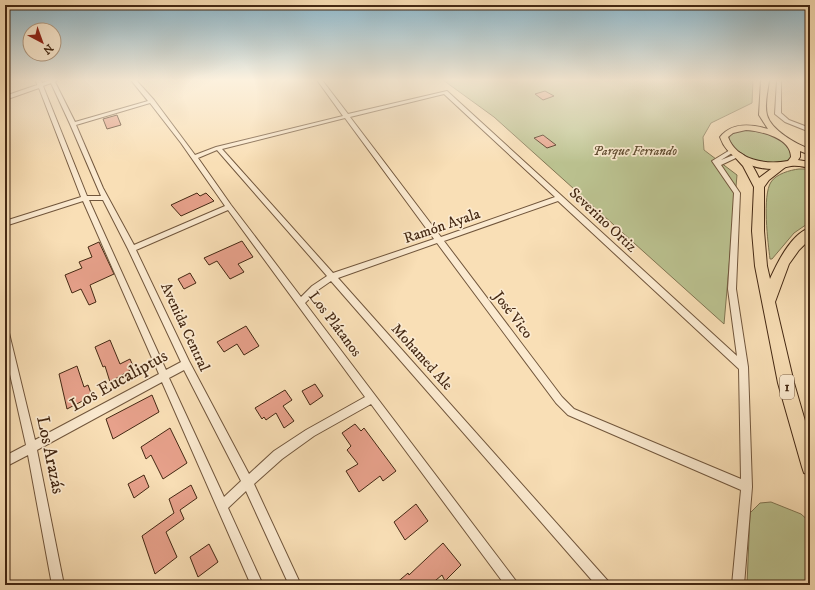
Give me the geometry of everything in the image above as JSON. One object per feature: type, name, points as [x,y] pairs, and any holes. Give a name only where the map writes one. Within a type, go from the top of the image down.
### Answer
[{"type":"highway","name":"1","points":[[735,153],[747,165],[759,187],[758,231],[761,266],[768,306],[786,383],[810,467]]},
{"type":"highway","points":[[759,187],[765,178],[787,164]]},
{"type":"highway","points":[[768,306],[776,275],[793,246],[810,232]]},
{"type":"main road","points":[[763,108],[763,115],[767,122],[789,143],[797,155],[796,160],[787,164]]},
{"type":"main road","points":[[734,129],[747,125],[763,115]]},
{"type":"main road","points":[[734,129],[751,128],[760,130],[778,136],[789,143],[810,152]]},
{"type":"main road","name":"1","points":[[734,129],[728,132],[724,137],[725,142],[735,153]]},
{"type":"main road","points":[[735,153],[758,163],[810,165]]},
{"type":"street","points":[[49,108],[85,198],[257,585]]},
{"type":"street","name":"Avenida Central","points":[[66,108],[100,188],[132,248],[186,364],[247,482],[295,585]]},
{"type":"street","points":[[73,124],[130,108]]},
{"type":"street","name":"Los Plátanos","points":[[157,108],[512,585]]},
{"type":"street","name":"José Vico","points":[[340,108],[559,400],[571,412],[747,487]]},
{"type":"street","name":"Severino Ortiz","points":[[346,116],[381,108]]},
{"type":"street","name":"Severino Ortiz","points":[[462,108],[742,367]]},
{"type":"street","points":[[778,108],[778,114],[787,121],[810,130]]},
{"type":"street","points":[[195,157],[218,148],[346,116]]},
{"type":"street","name":"Mohamed Ale","points":[[218,148],[604,585]]},
{"type":"street","points":[[735,153],[717,164],[737,193],[732,289],[742,367],[747,487],[738,585]]},
{"type":"street","points":[[5,224],[85,198],[100,188]]},
{"type":"street","points":[[85,198],[106,198]]},
{"type":"street","name":"Ramón Ayala","points":[[301,302],[320,283],[332,277],[559,198]]},
{"type":"street","points":[[132,248],[230,207]]},
{"type":"street","name":"Los Arazás","points":[[5,333],[32,448],[58,585]]},
{"type":"street","name":"Los Eucaliptus","points":[[5,462],[186,364]]},
{"type":"street","points":[[222,506],[278,455],[310,433],[372,398]]},
{"type":"green space","name":"Parque Ferrando","points":[[481,108],[743,108],[711,123],[703,137],[704,150],[737,175],[724,324],[494,117]]},
{"type":"green space","points":[[741,130],[755,131],[775,137],[787,144],[792,149],[791,158],[778,163],[763,163],[747,158],[736,150],[729,139],[730,135]]},
{"type":"green space","points":[[810,169],[810,222],[794,233],[772,259],[770,259],[766,220],[768,189],[773,179],[776,177],[788,171]]},
{"type":"green space","points":[[771,502],[801,514],[810,522],[810,585],[747,585],[750,513],[760,503]]},
{"type":"building","points":[[117,115],[121,125],[107,129],[103,119]]},
{"type":"building","points":[[543,135],[556,145],[547,148],[534,138]]},
{"type":"building","points":[[197,193],[200,196],[206,193],[214,201],[181,216],[171,205]]},
{"type":"building","points":[[242,241],[253,257],[238,264],[244,272],[230,279],[217,261],[209,265],[204,258]]},
{"type":"building","points":[[99,242],[114,274],[90,285],[96,302],[89,305],[81,289],[72,293],[65,275],[82,268],[79,262],[92,257],[88,247]]},
{"type":"building","points":[[190,273],[196,283],[184,289],[178,279]]},
{"type":"building","points":[[246,326],[259,346],[244,355],[237,344],[224,352],[217,342]]},
{"type":"building","points":[[110,340],[120,364],[130,359],[134,368],[110,382],[105,366],[103,367],[95,347]]},
{"type":"building","points":[[77,366],[84,387],[88,385],[92,396],[67,409],[59,374]]},
{"type":"building","points":[[315,384],[323,396],[310,405],[302,391]]},
{"type":"building","points":[[285,390],[292,400],[283,406],[294,421],[284,428],[276,413],[266,420],[264,417],[262,419],[255,408]]},
{"type":"building","points":[[152,395],[159,412],[113,439],[106,419]]},
{"type":"building","points":[[355,424],[361,431],[364,428],[396,471],[383,481],[380,476],[359,492],[346,471],[358,464],[347,450],[351,446],[342,433]]},
{"type":"building","points":[[170,428],[187,463],[163,479],[151,455],[146,459],[141,447]]},
{"type":"building","points":[[144,475],[149,487],[134,498],[128,484]]},
{"type":"building","points":[[191,485],[197,498],[180,510],[184,519],[166,532],[177,557],[155,574],[142,536],[174,513],[169,499]]},
{"type":"building","points":[[416,504],[428,521],[405,540],[394,522]]},
{"type":"building","points":[[443,543],[461,565],[445,581],[442,575],[430,585],[394,585],[408,573],[409,575]]},
{"type":"building","points":[[209,544],[218,562],[198,577],[190,557]]}]
